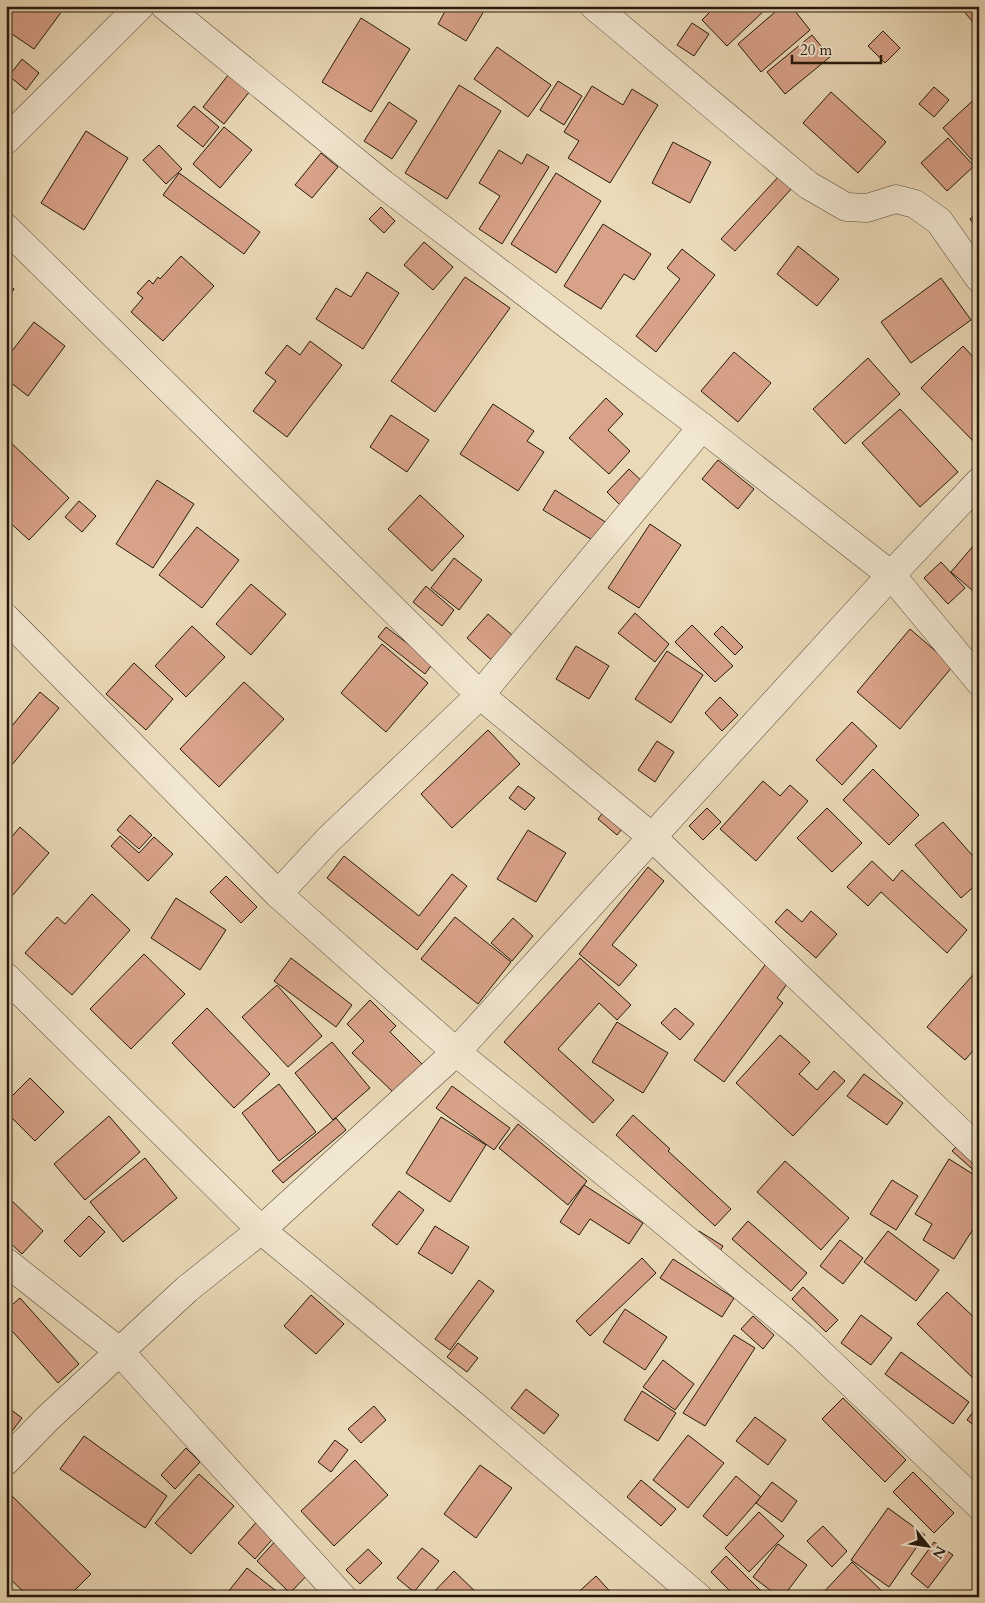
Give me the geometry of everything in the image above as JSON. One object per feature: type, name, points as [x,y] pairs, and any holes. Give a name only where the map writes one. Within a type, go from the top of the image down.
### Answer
[{"type":"street","points":[[6,140],[140,6]]},
{"type":"street","points":[[165,6],[383,184],[702,427],[891,575],[979,681]]},
{"type":"street","points":[[594,6],[808,185],[846,207],[867,208],[896,199],[915,204],[939,221],[979,278]]},
{"type":"street","points":[[6,228],[480,696],[652,837],[912,1083],[979,1150]]},
{"type":"street","points":[[278,894],[328,840],[480,696],[702,427]]},
{"type":"street","points":[[6,1461],[48,1418],[187,1289],[261,1230],[456,1052],[891,575],[979,482]]},
{"type":"street","points":[[6,618],[278,894],[456,1052],[632,1194],[802,1336],[979,1505]]},
{"type":"street","points":[[6,977],[261,1230],[470,1402],[698,1597]]},
{"type":"street","points":[[6,1262],[120,1352],[342,1597]]},
{"type":"building","points":[[6,6],[55,6],[62,11],[34,49],[6,30]]},
{"type":"building","points":[[448,6],[487,6],[466,41],[438,24]]},
{"type":"building","points":[[716,6],[769,6],[727,46],[702,20]]},
{"type":"building","points":[[782,6],[791,6],[810,30],[761,72],[738,44]]},
{"type":"building","points":[[959,6],[979,6],[979,17],[973,22]]},
{"type":"building","points":[[361,18],[410,49],[371,112],[322,82]]},
{"type":"building","points":[[692,23],[709,34],[694,56],[677,45]]},
{"type":"building","points":[[883,31],[900,48],[885,63],[868,46]]},
{"type":"building","points":[[812,35],[830,57],[785,94],[767,72]]},
{"type":"building","points":[[497,47],[551,85],[528,117],[474,79]]},
{"type":"building","points":[[22,59],[39,73],[26,90],[9,76]]},
{"type":"building","points":[[229,74],[250,91],[224,124],[203,107]]},
{"type":"building","points":[[558,81],[582,96],[564,125],[540,110]]},
{"type":"building","points":[[459,85],[501,111],[447,199],[405,173]]},
{"type":"building","points":[[592,86],[623,105],[632,89],[658,105],[610,183],[568,158],[579,141],[564,132]]},
{"type":"building","points":[[934,87],[949,100],[934,117],[919,104]]},
{"type":"building","points":[[831,92],[886,142],[858,173],[803,123]]},
{"type":"building","points":[[979,95],[979,168],[943,128]]},
{"type":"building","points":[[389,102],[417,121],[392,159],[364,141]]},
{"type":"building","points":[[194,106],[219,127],[203,147],[177,126]]},
{"type":"building","points":[[224,127],[252,150],[220,188],[193,164]]},
{"type":"building","points":[[86,131],[128,158],[84,230],[41,203]]},
{"type":"building","points":[[948,138],[974,166],[947,191],[921,163]]},
{"type":"building","points":[[673,142],[711,162],[690,203],[652,183]]},
{"type":"building","points":[[159,145],[182,169],[166,184],[143,160]]},
{"type":"building","points":[[499,150],[522,164],[527,154],[549,167],[502,244],[479,229],[500,196],[479,183]]},
{"type":"building","points":[[321,153],[338,167],[312,198],[295,185]]},
{"type":"building","points":[[179,173],[260,232],[244,254],[163,195]]},
{"type":"building","points":[[556,173],[601,201],[556,273],[511,244]]},
{"type":"building","points":[[780,175],[793,187],[735,251],[721,239]]},
{"type":"building","points":[[381,207],[395,221],[384,233],[369,219]]},
{"type":"building","points":[[979,213],[979,231],[970,219]]},
{"type":"building","points":[[603,224],[651,254],[634,280],[624,274],[601,309],[564,286]]},
{"type":"building","points":[[424,242],[453,267],[433,290],[404,265]]},
{"type":"building","points":[[798,246],[839,279],[817,306],[777,274]]},
{"type":"building","points":[[682,249],[715,275],[656,352],[636,336],[680,279],[667,268]]},
{"type":"building","points":[[181,256],[214,286],[163,341],[131,312],[143,298],[137,293],[149,280],[153,284],[158,277],[160,279]]},
{"type":"building","points":[[367,272],[399,293],[363,349],[316,319],[336,288],[351,297]]},
{"type":"building","points":[[465,277],[510,308],[435,412],[391,381]]},
{"type":"building","points":[[941,278],[971,320],[911,363],[881,322]]},
{"type":"building","points":[[6,284],[14,289],[6,301]]},
{"type":"building","points":[[34,322],[65,346],[28,396],[6,379],[6,359]]},
{"type":"building","points":[[310,341],[342,365],[287,437],[253,411],[276,381],[265,373],[287,345],[300,355]]},
{"type":"building","points":[[963,346],[979,363],[978,446],[921,388]]},
{"type":"building","points":[[734,352],[771,383],[738,422],[701,391]]},
{"type":"building","points":[[868,358],[900,394],[845,444],[813,409]]},
{"type":"building","points":[[606,398],[623,414],[608,430],[630,451],[609,474],[569,438]]},
{"type":"building","points":[[493,404],[534,431],[527,441],[544,452],[518,491],[460,454]]},
{"type":"building","points":[[900,409],[958,472],[920,507],[862,443]]},
{"type":"building","points":[[391,415],[429,440],[407,472],[370,447]]},
{"type":"building","points":[[6,438],[69,498],[29,540],[6,519]]},
{"type":"building","points":[[718,460],[754,489],[738,509],[702,479]]},
{"type":"building","points":[[629,469],[646,485],[624,509],[607,492]]},
{"type":"building","points":[[157,480],[194,504],[153,568],[116,544]]},
{"type":"building","points":[[555,490],[610,525],[599,544],[543,510]]},
{"type":"building","points":[[420,495],[464,536],[432,571],[388,529]]},
{"type":"building","points":[[79,501],[96,516],[82,532],[65,517]]},
{"type":"building","points":[[650,524],[681,545],[639,608],[608,588]]},
{"type":"building","points":[[197,527],[239,560],[202,608],[159,575]]},
{"type":"building","points":[[979,539],[979,596],[951,572]]},
{"type":"building","points":[[454,558],[482,580],[459,610],[431,588]]},
{"type":"building","points":[[941,562],[965,588],[948,604],[924,578]]},
{"type":"building","points":[[251,584],[286,614],[251,655],[216,624]]},
{"type":"building","points":[[426,586],[454,610],[442,626],[413,602]]},
{"type":"building","points":[[635,613],[669,644],[655,662],[618,633]]},
{"type":"building","points":[[488,614],[518,640],[497,665],[467,638]]},
{"type":"building","points":[[692,625],[733,666],[715,682],[675,642]]},
{"type":"building","points":[[192,626],[225,657],[186,697],[155,666]]},
{"type":"building","points":[[722,626],[743,647],[735,655],[714,634]]},
{"type":"building","points":[[386,627],[433,663],[425,674],[378,637]]},
{"type":"building","points":[[910,629],[953,666],[900,729],[857,692]]},
{"type":"building","points":[[382,644],[428,683],[386,732],[341,693]]},
{"type":"building","points":[[576,646],[609,666],[589,699],[556,679]]},
{"type":"building","points":[[667,651],[703,675],[671,723],[635,699]]},
{"type":"building","points":[[134,663],[173,699],[146,730],[106,694]]},
{"type":"building","points":[[244,682],[284,719],[219,787],[180,749]]},
{"type":"building","points":[[40,692],[59,708],[6,772],[6,733]]},
{"type":"building","points":[[720,697],[738,715],[722,731],[705,713]]},
{"type":"building","points":[[852,722],[877,746],[842,785],[816,760]]},
{"type":"building","points":[[488,730],[520,764],[452,828],[421,794]]},
{"type":"building","points":[[657,741],[674,752],[655,782],[638,770]]},
{"type":"building","points":[[873,769],[919,815],[889,845],[843,800]]},
{"type":"building","points":[[763,781],[780,796],[790,785],[808,801],[756,861],[720,829]]},
{"type":"building","points":[[518,786],[535,798],[525,810],[509,798]]},
{"type":"building","points":[[608,806],[627,823],[617,835],[598,819]]},
{"type":"building","points":[[707,808],[721,822],[703,840],[689,826]]},
{"type":"building","points":[[827,808],[862,843],[832,872],[797,838]]},
{"type":"building","points":[[130,815],[152,835],[139,849],[117,830]]},
{"type":"building","points":[[943,822],[979,863],[979,882],[961,898],[915,845]]},
{"type":"building","points":[[20,827],[49,853],[6,903],[6,838],[9,840]]},
{"type":"building","points":[[528,830],[566,853],[536,902],[497,879]]},
{"type":"building","points":[[120,836],[139,853],[154,837],[173,854],[148,881],[111,846]]},
{"type":"building","points":[[344,856],[419,916],[452,874],[467,886],[417,950],[327,878]]},
{"type":"building","points":[[872,861],[893,881],[902,870],[967,930],[947,953],[881,892],[868,906],[847,887]]},
{"type":"building","points":[[648,867],[664,881],[612,945],[637,965],[619,986],[579,954]]},
{"type":"building","points":[[226,876],[257,907],[241,923],[210,892]]},
{"type":"building","points":[[92,894],[130,930],[72,995],[25,953],[57,917],[65,924]]},
{"type":"building","points":[[176,898],[226,930],[200,970],[151,938]]},
{"type":"building","points":[[787,909],[802,922],[811,911],[837,934],[816,958],[775,922]]},
{"type":"building","points":[[455,917],[511,962],[478,1004],[421,959]]},
{"type":"building","points":[[513,918],[533,936],[512,961],[491,943]]},
{"type":"building","points":[[144,954],[185,994],[131,1049],[90,1009]]},
{"type":"building","points":[[771,957],[794,974],[777,998],[783,1003],[724,1082],[694,1060]]},
{"type":"building","points":[[291,958],[352,1005],[336,1027],[274,981]]},
{"type":"building","points":[[580,958],[631,1005],[617,1020],[599,1003],[558,1049],[614,1100],[593,1123],[504,1042]]},
{"type":"building","points":[[979,968],[979,1044],[965,1060],[927,1027]]},
{"type":"building","points":[[277,985],[322,1036],[288,1067],[242,1017]]},
{"type":"building","points":[[370,1000],[396,1026],[390,1032],[422,1064],[394,1093],[352,1053],[364,1041],[347,1024]]},
{"type":"building","points":[[207,1008],[270,1074],[234,1108],[172,1043]]},
{"type":"building","points":[[675,1008],[694,1024],[680,1040],[661,1023]]},
{"type":"building","points":[[617,1022],[668,1053],[643,1093],[592,1062]]},
{"type":"building","points":[[780,1035],[810,1062],[799,1074],[817,1090],[834,1071],[845,1081],[793,1136],[736,1083]]},
{"type":"building","points":[[332,1042],[370,1088],[333,1120],[295,1073]]},
{"type":"building","points":[[864,1074],[903,1103],[887,1125],[847,1096]]},
{"type":"building","points":[[30,1078],[64,1112],[35,1141],[6,1112],[6,1102]]},
{"type":"building","points":[[279,1084],[316,1132],[279,1161],[242,1113]]},
{"type":"building","points":[[452,1086],[510,1128],[494,1150],[436,1108]]},
{"type":"building","points":[[633,1115],[670,1149],[668,1151],[731,1209],[715,1226],[616,1135]]},
{"type":"building","points":[[109,1116],[140,1152],[85,1200],[54,1164]]},
{"type":"building","points":[[441,1117],[486,1145],[450,1202],[406,1173]]},
{"type":"building","points":[[336,1118],[346,1130],[283,1183],[272,1171]]},
{"type":"building","points":[[518,1124],[587,1181],[568,1205],[499,1148]]},
{"type":"building","points":[[963,1140],[979,1155],[979,1175],[952,1151]]},
{"type":"building","points":[[145,1158],[177,1198],[123,1242],[90,1202]]},
{"type":"building","points":[[949,1159],[979,1178],[979,1220],[954,1259],[923,1240],[932,1224],[915,1214]]},
{"type":"building","points":[[785,1161],[849,1218],[821,1250],[757,1192]]},
{"type":"building","points":[[892,1180],[918,1196],[896,1230],[870,1214]]},
{"type":"building","points":[[584,1185],[643,1223],[629,1244],[590,1219],[579,1235],[560,1222]]},
{"type":"building","points":[[399,1191],[424,1210],[397,1245],[372,1225]]},
{"type":"building","points":[[8,1197],[43,1231],[22,1254],[6,1239]]},
{"type":"building","points":[[89,1216],[105,1232],[80,1257],[64,1241]]},
{"type":"building","points":[[748,1221],[807,1273],[791,1291],[732,1239]]},
{"type":"building","points":[[435,1226],[469,1247],[452,1274],[418,1253]]},
{"type":"building","points":[[699,1231],[723,1246],[717,1256],[693,1242]]},
{"type":"building","points":[[888,1231],[939,1270],[916,1301],[864,1262]]},
{"type":"building","points":[[840,1240],[863,1258],[843,1284],[820,1266]]},
{"type":"building","points":[[642,1258],[656,1273],[590,1336],[576,1321]]},
{"type":"building","points":[[673,1259],[734,1298],[722,1317],[660,1278]]},
{"type":"building","points":[[479,1280],[494,1291],[450,1350],[435,1339]]},
{"type":"building","points":[[803,1287],[838,1320],[826,1332],[792,1299]]},
{"type":"building","points":[[947,1292],[979,1322],[979,1376],[975,1380],[917,1324]]},
{"type":"building","points":[[311,1295],[344,1324],[316,1354],[284,1326]]},
{"type":"building","points":[[20,1298],[79,1364],[58,1383],[6,1324],[6,1310]]},
{"type":"building","points":[[625,1309],[667,1337],[645,1370],[603,1342]]},
{"type":"building","points":[[861,1315],[892,1338],[871,1365],[841,1343]]},
{"type":"building","points":[[753,1316],[774,1335],[763,1349],[741,1329]]},
{"type":"building","points":[[734,1335],[755,1348],[705,1426],[683,1413]]},
{"type":"building","points":[[458,1343],[478,1358],[467,1372],[447,1357]]},
{"type":"building","points":[[901,1352],[969,1402],[953,1424],[885,1374]]},
{"type":"building","points":[[663,1360],[694,1384],[675,1410],[643,1387]]},
{"type":"building","points":[[526,1389],[559,1415],[544,1434],[511,1408]]},
{"type":"building","points":[[642,1391],[676,1413],[658,1441],[624,1420]]},
{"type":"building","points":[[843,1398],[906,1460],[885,1482],[822,1419]]},
{"type":"building","points":[[979,1404],[979,1429],[967,1420]]},
{"type":"building","points":[[6,1406],[22,1418],[6,1439]]},
{"type":"building","points":[[374,1406],[386,1420],[361,1443],[348,1429]]},
{"type":"building","points":[[755,1417],[786,1440],[768,1465],[736,1441]]},
{"type":"building","points":[[688,1435],[724,1463],[688,1508],[653,1480]]},
{"type":"building","points":[[84,1436],[167,1496],[145,1528],[60,1469]]},
{"type":"building","points":[[335,1440],[348,1450],[331,1472],[318,1462]]},
{"type":"building","points":[[186,1448],[200,1462],[175,1489],[161,1475]]},
{"type":"building","points":[[355,1460],[388,1495],[334,1546],[301,1511]]},
{"type":"building","points":[[480,1465],[512,1488],[476,1538],[444,1514]]},
{"type":"building","points":[[913,1472],[954,1513],[934,1533],[893,1492]]},
{"type":"building","points":[[199,1474],[234,1506],[191,1554],[155,1523]]},
{"type":"building","points":[[736,1476],[761,1497],[727,1536],[703,1516]]},
{"type":"building","points":[[641,1480],[676,1509],[661,1526],[627,1497]]},
{"type":"building","points":[[772,1482],[797,1501],[782,1522],[756,1503]]},
{"type":"building","points":[[8,1492],[91,1574],[68,1597],[29,1597],[6,1575]]},
{"type":"building","points":[[888,1508],[925,1535],[889,1587],[851,1560]]},
{"type":"building","points":[[759,1512],[784,1536],[749,1572],[725,1548]]},
{"type":"building","points":[[259,1519],[277,1534],[255,1559],[238,1543]]},
{"type":"building","points":[[823,1526],[847,1551],[832,1567],[807,1541]]},
{"type":"building","points":[[280,1536],[313,1569],[290,1593],[257,1561]]},
{"type":"building","points":[[934,1542],[953,1555],[928,1588],[911,1574]]},
{"type":"building","points":[[778,1544],[807,1565],[783,1597],[779,1597],[753,1577]]},
{"type":"building","points":[[422,1548],[439,1561],[414,1592],[397,1578]]},
{"type":"building","points":[[368,1549],[382,1563],[360,1584],[346,1570]]},
{"type":"building","points":[[726,1556],[767,1597],[736,1597],[711,1572]]},
{"type":"building","points":[[852,1562],[888,1597],[820,1596]]},
{"type":"building","points":[[247,1568],[280,1594],[278,1597],[224,1597]]},
{"type":"building","points":[[454,1571],[481,1597],[429,1597]]},
{"type":"building","points":[[596,1576],[615,1597],[573,1597]]}]
